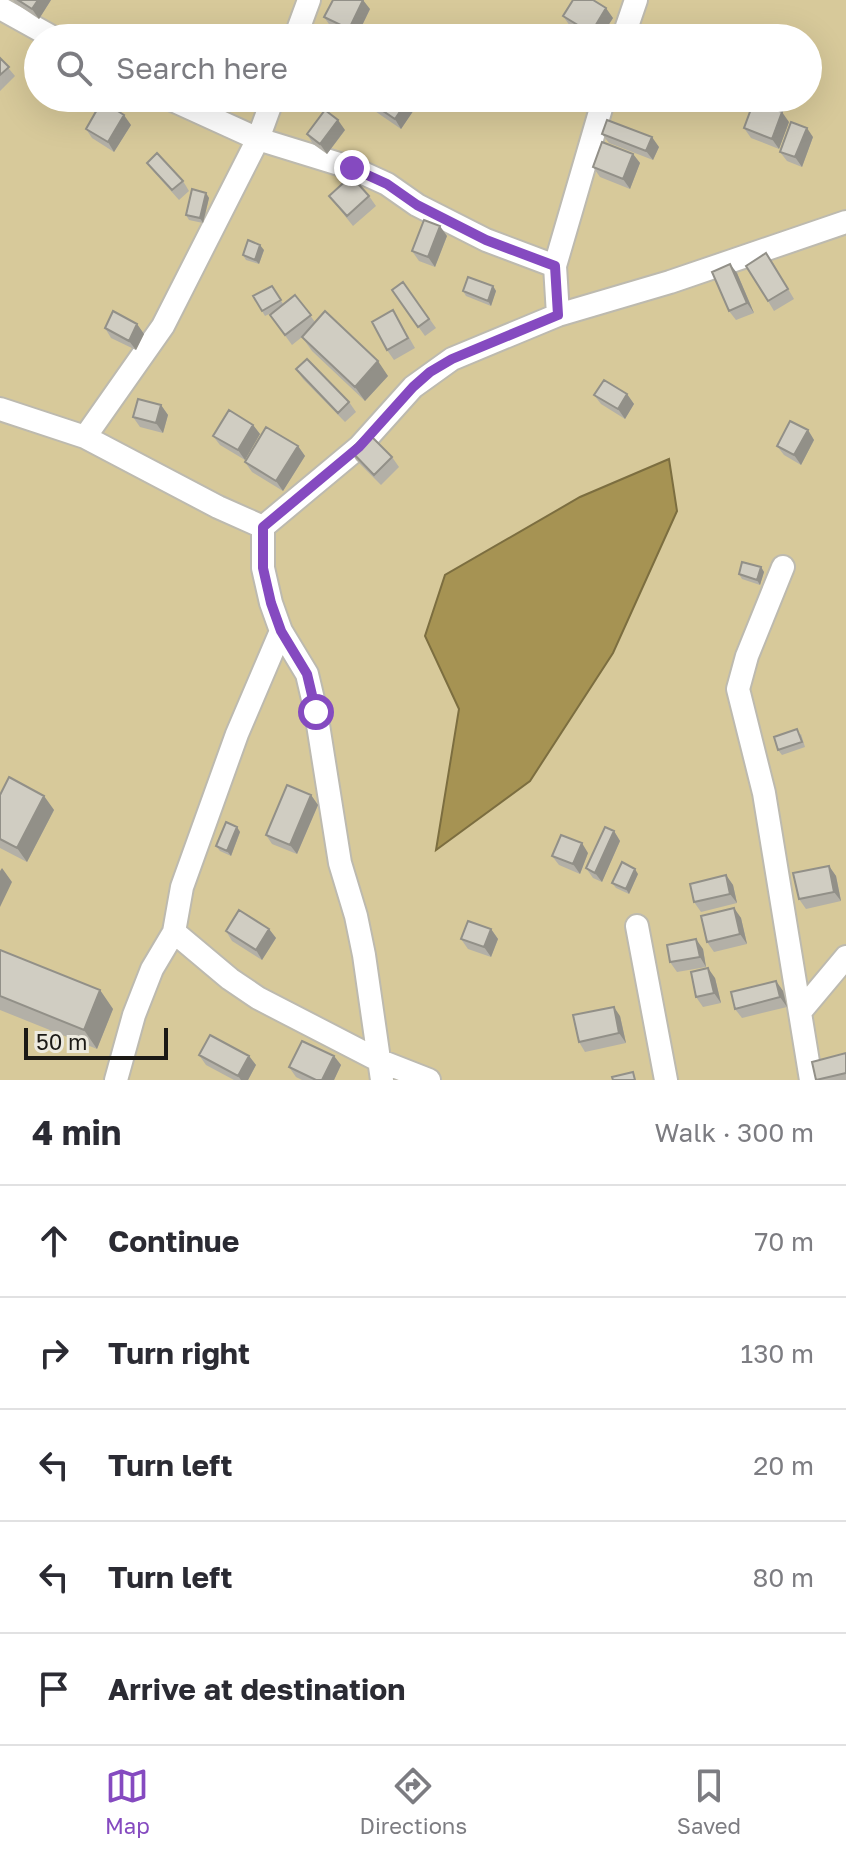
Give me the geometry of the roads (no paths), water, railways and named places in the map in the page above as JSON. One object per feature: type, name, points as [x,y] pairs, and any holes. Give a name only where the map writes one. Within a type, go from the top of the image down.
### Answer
[{"type":"street","points":[[300,24],[309,0]]},
{"type":"street","points":[[628,24],[636,0]]},
{"type":"street","points":[[0,8],[29,24]]},
{"type":"street","points":[[199,112],[258,139],[352,168],[387,184],[417,205],[486,240],[555,266]]},
{"type":"street","points":[[85,437],[163,326],[258,139],[268,112]]},
{"type":"street","points":[[558,315],[555,266],[600,112]]},
{"type":"street","points":[[263,527],[359,447],[413,387],[452,359],[558,315],[670,282],[846,222]]},
{"type":"street","points":[[0,409],[85,437],[218,507],[263,527]]},
{"type":"street","points":[[263,527],[263,568],[271,603],[281,631],[307,674],[316,712],[340,863],[364,955],[380,1070]]},
{"type":"street","points":[[783,567],[747,656],[738,689],[764,793],[811,1080]]},
{"type":"street","points":[[116,1080],[138,1003],[152,969],[174,932],[182,887],[237,734],[281,631]]},
{"type":"street","points":[[637,926],[666,1080]]},
{"type":"street","points":[[174,932],[258,998],[380,1070],[429,1080]]},
{"type":"street","points":[[800,1012],[846,957]]}]
